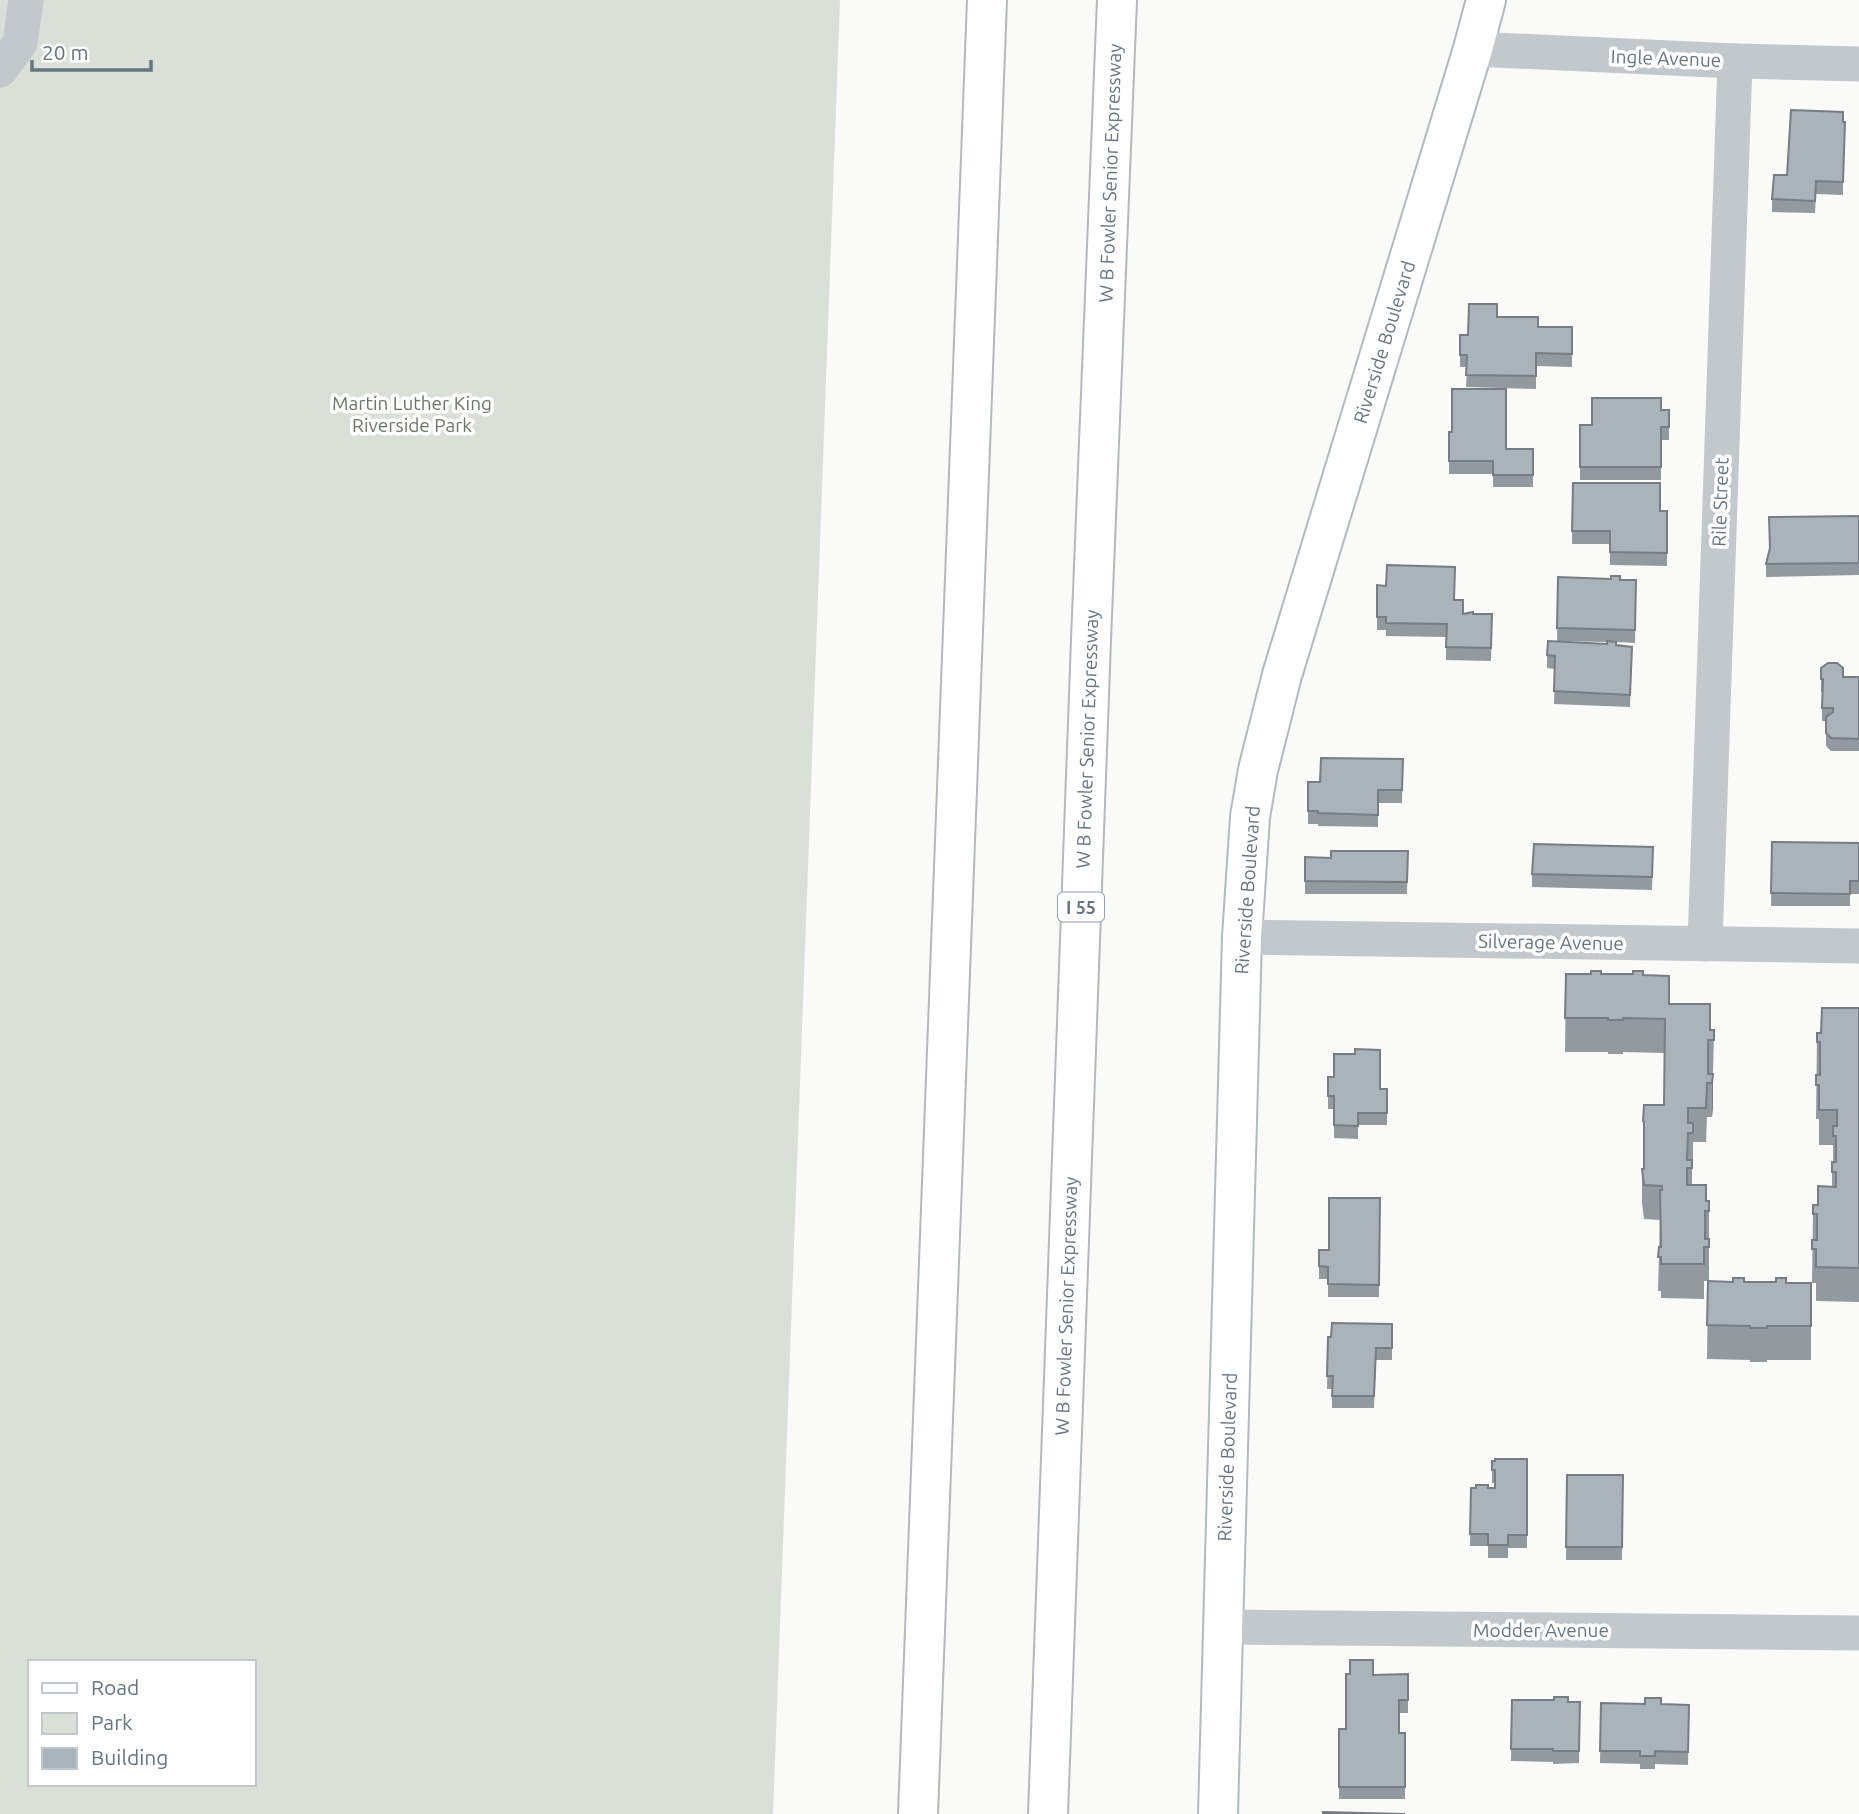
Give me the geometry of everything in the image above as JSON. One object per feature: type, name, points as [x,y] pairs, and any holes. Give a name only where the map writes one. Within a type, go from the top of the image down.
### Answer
[{"type":"main road","points":[[918,1814],[987,0]]},
{"type":"main road","name":"W B Fowler Senior Expressway","points":[[1048,1814],[1117,0]]},
{"type":"main road","name":"Riverside Boulevard","points":[[1218,1814],[1242,937],[1250,817],[1268,726],[1486,0]]},
{"type":"street","points":[[0,70],[19,43],[26,0]]},
{"type":"street","name":"Ingle Avenue","points":[[1473,49],[1859,64]]},
{"type":"street","name":"Rile Street","points":[[1705,944],[1735,61]]},
{"type":"street","name":"Silverage Avenue","points":[[1242,937],[1859,946]]},
{"type":"street","name":"Modder Avenue","points":[[1223,1627],[1859,1633]]},
{"type":"green space","name":"Martin Luther King Riverside Park","points":[[0,0],[840,0],[773,1814],[0,1814]]},
{"type":"building","points":[[1791,110],[1843,112],[1843,182],[1816,181],[1815,201],[1772,199],[1774,175],[1787,175]]},
{"type":"building","points":[[1469,304],[1497,304],[1497,317],[1538,317],[1538,327],[1572,327],[1572,354],[1536,353],[1536,376],[1466,375],[1467,355],[1460,355],[1460,335],[1468,335]]},
{"type":"building","points":[[1452,389],[1506,389],[1506,449],[1533,449],[1533,475],[1493,475],[1493,461],[1449,461]]},
{"type":"building","points":[[1592,398],[1661,398],[1661,410],[1669,410],[1669,427],[1661,427],[1661,467],[1580,467],[1580,425],[1592,425]]},
{"type":"building","points":[[1573,483],[1660,483],[1660,511],[1667,511],[1667,553],[1610,552],[1610,531],[1572,531]]},
{"type":"building","points":[[1859,516],[1859,563],[1766,564],[1770,548],[1769,517]]},
{"type":"building","points":[[1387,565],[1455,567],[1454,600],[1463,600],[1463,614],[1492,614],[1491,648],[1446,647],[1447,624],[1386,623],[1386,617],[1377,617],[1377,585],[1386,586]]},
{"type":"building","points":[[1611,576],[1620,576],[1620,580],[1636,580],[1635,630],[1557,628],[1558,577],[1611,579]]},
{"type":"building","points":[[1548,641],[1607,644],[1607,641],[1632,647],[1630,695],[1554,691],[1555,656],[1547,655]]},
{"type":"building","points":[[1828,663],[1837,663],[1843,668],[1843,677],[1859,677],[1859,739],[1831,738],[1826,733],[1826,717],[1833,712],[1833,708],[1822,708],[1821,668]]},
{"type":"building","points":[[1321,758],[1403,759],[1402,790],[1378,790],[1378,815],[1308,811],[1308,782],[1320,782]]},
{"type":"building","points":[[1772,842],[1859,843],[1859,881],[1850,881],[1850,894],[1771,893]]},
{"type":"building","points":[[1534,844],[1653,847],[1652,877],[1532,874]]},
{"type":"building","points":[[1331,851],[1408,851],[1407,882],[1305,881],[1305,857],[1331,858]]},
{"type":"building","points":[[1591,971],[1601,971],[1601,974],[1633,974],[1633,971],[1643,971],[1643,975],[1669,976],[1669,1004],[1710,1004],[1710,1030],[1714,1030],[1714,1040],[1708,1040],[1708,1074],[1713,1074],[1712,1083],[1707,1083],[1706,1108],[1688,1108],[1688,1123],[1693,1123],[1693,1133],[1688,1133],[1687,1160],[1692,1160],[1692,1168],[1687,1168],[1687,1185],[1706,1185],[1706,1201],[1709,1201],[1709,1211],[1705,1211],[1705,1239],[1709,1239],[1709,1247],[1704,1247],[1704,1264],[1661,1264],[1661,1257],[1658,1257],[1661,1247],[1662,1186],[1644,1185],[1644,1105],[1664,1105],[1665,1019],[1565,1018],[1566,974],[1591,974]]},
{"type":"building","points":[[1822,1008],[1859,1008],[1859,1268],[1816,1267],[1816,1249],[1812,1249],[1812,1240],[1817,1240],[1817,1214],[1813,1214],[1813,1205],[1818,1205],[1818,1186],[1836,1187],[1836,1172],[1832,1172],[1832,1162],[1836,1162],[1836,1136],[1833,1136],[1833,1126],[1837,1126],[1837,1110],[1819,1110],[1819,1085],[1816,1085],[1816,1075],[1820,1075],[1820,1042],[1817,1042],[1817,1033],[1821,1033]]},
{"type":"building","points":[[1355,1049],[1380,1050],[1380,1089],[1387,1089],[1387,1113],[1358,1113],[1358,1126],[1334,1125],[1334,1096],[1328,1096],[1328,1077],[1334,1077],[1334,1054],[1355,1054]]},
{"type":"building","points":[[1329,1198],[1380,1198],[1379,1285],[1328,1284],[1328,1267],[1319,1266],[1319,1250],[1329,1250]]},
{"type":"building","points":[[1733,1278],[1744,1278],[1744,1282],[1776,1282],[1776,1278],[1786,1278],[1786,1283],[1811,1283],[1811,1326],[1750,1328],[1707,1325],[1708,1281],[1733,1282]]},
{"type":"building","points":[[1332,1323],[1392,1324],[1392,1348],[1376,1348],[1374,1396],[1332,1396],[1333,1376],[1327,1376],[1328,1337],[1331,1337]]},
{"type":"building","points":[[1527,1459],[1527,1535],[1508,1535],[1508,1545],[1488,1545],[1488,1534],[1470,1534],[1471,1488],[1488,1485],[1488,1488],[1495,1488],[1492,1461]]},
{"type":"building","points":[[1567,1475],[1623,1475],[1622,1547],[1566,1547]]},
{"type":"building","points":[[1350,1660],[1373,1660],[1373,1675],[1408,1674],[1408,1700],[1399,1700],[1399,1733],[1405,1733],[1405,1787],[1339,1787],[1339,1729],[1346,1729],[1346,1674],[1350,1674]]},
{"type":"building","points":[[1554,1697],[1568,1697],[1568,1702],[1580,1702],[1579,1751],[1511,1749],[1512,1700],[1554,1700]]},
{"type":"building","points":[[1645,1698],[1661,1698],[1661,1704],[1689,1705],[1688,1752],[1655,1751],[1655,1756],[1640,1756],[1640,1751],[1600,1751],[1601,1703],[1645,1704]]},
{"type":"building","points":[[1323,1812],[1405,1814],[1323,1814]]}]
